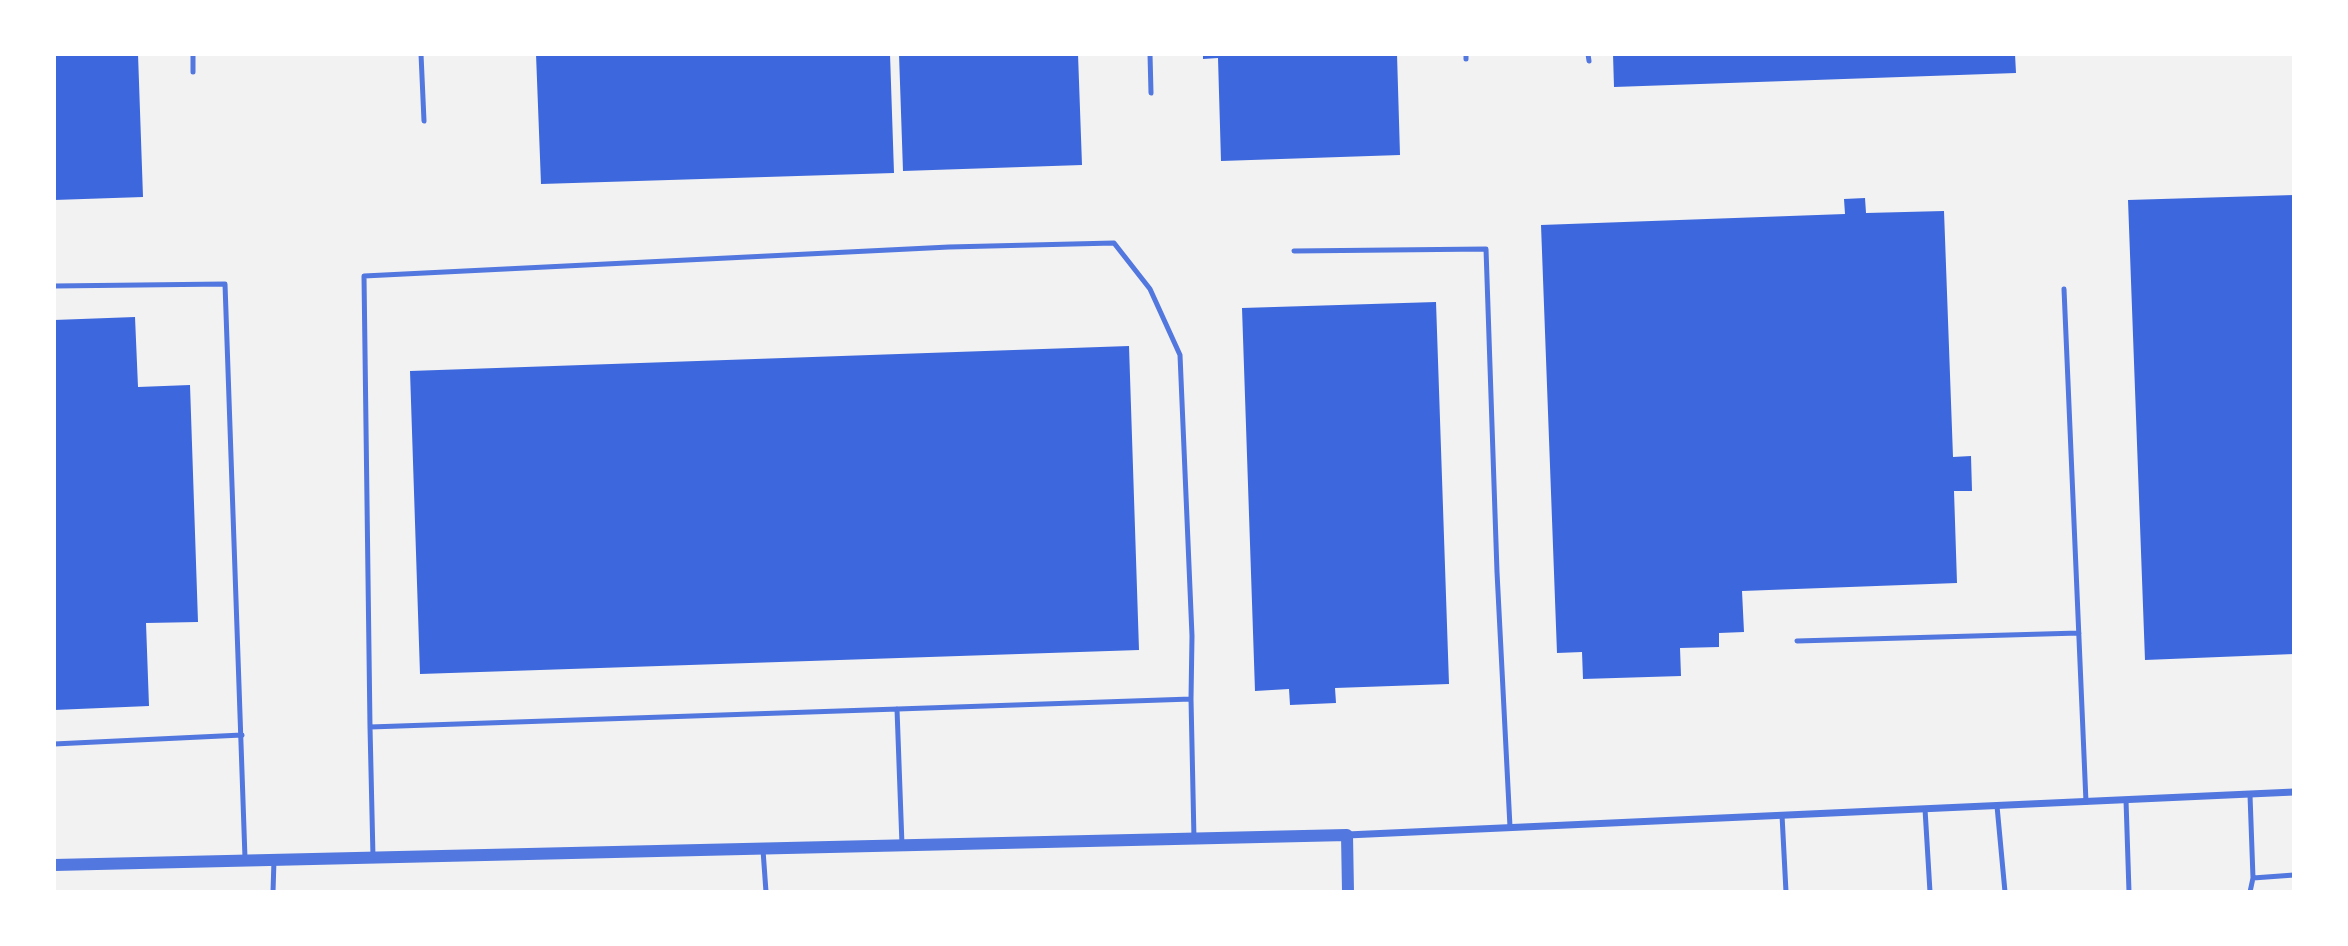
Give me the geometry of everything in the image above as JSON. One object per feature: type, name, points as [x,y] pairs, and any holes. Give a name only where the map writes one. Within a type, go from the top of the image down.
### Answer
[{"type":"street","points":[[54,865],[1347,835],[2294,792]]},
{"type":"street","points":[[1347,835],[1348,892]]},
{"type":"lane","points":[[192,54],[193,72]]},
{"type":"lane","points":[[421,54],[424,121]]},
{"type":"lane","points":[[1150,54],[1152,93]]},
{"type":"lane","points":[[373,858],[365,276],[949,247],[1114,243],[1150,289],[1180,355],[1192,636],[1194,839]]},
{"type":"lane","points":[[1294,251],[1486,249],[1497,572],[1510,827]]},
{"type":"lane","points":[[54,286],[225,284],[245,861]]},
{"type":"lane","points":[[2064,289],[2086,802]]},
{"type":"lane","points":[[1797,641],[2078,634]]},
{"type":"lane","points":[[370,727],[1191,699]]},
{"type":"lane","points":[[897,709],[902,845]]},
{"type":"lane","points":[[54,744],[242,735]]},
{"type":"lane","points":[[2250,794],[2253,878],[2250,892]]},
{"type":"lane","points":[[2126,800],[2129,892]]},
{"type":"lane","points":[[1997,806],[2005,892]]},
{"type":"lane","points":[[1925,809],[1930,892]]},
{"type":"lane","points":[[1782,815],[1786,892]]},
{"type":"lane","points":[[762,849],[766,892]]},
{"type":"lane","points":[[273,892],[274,860]]},
{"type":"lane","points":[[2253,878],[2294,875]]},
{"type":"building","points":[[54,54],[138,54],[143,197],[54,200]]},
{"type":"building","points":[[536,54],[890,54],[894,173],[541,184]]},
{"type":"building","points":[[899,54],[1078,54],[1082,165],[903,171]]},
{"type":"building","points":[[1203,54],[1397,54],[1400,155],[1221,161],[1218,58],[1203,59]]},
{"type":"building","points":[[1613,54],[2015,54],[2016,73],[1614,87]]},
{"type":"building","points":[[2294,195],[2294,654],[2145,660],[2128,200]]},
{"type":"building","points":[[1865,198],[1866,213],[1944,211],[1953,457],[1971,456],[1972,491],[1954,491],[1957,583],[1742,591],[1744,632],[1719,633],[1719,647],[1680,648],[1681,676],[1583,679],[1582,652],[1557,653],[1541,225],[1845,214],[1844,199]]},
{"type":"building","points":[[1436,302],[1449,684],[1335,688],[1336,703],[1290,705],[1289,689],[1255,691],[1242,308]]},
{"type":"building","points":[[135,317],[138,387],[190,385],[198,622],[146,623],[149,706],[54,710],[54,320]]},
{"type":"building","points":[[1129,346],[1139,650],[420,674],[410,371]]}]
